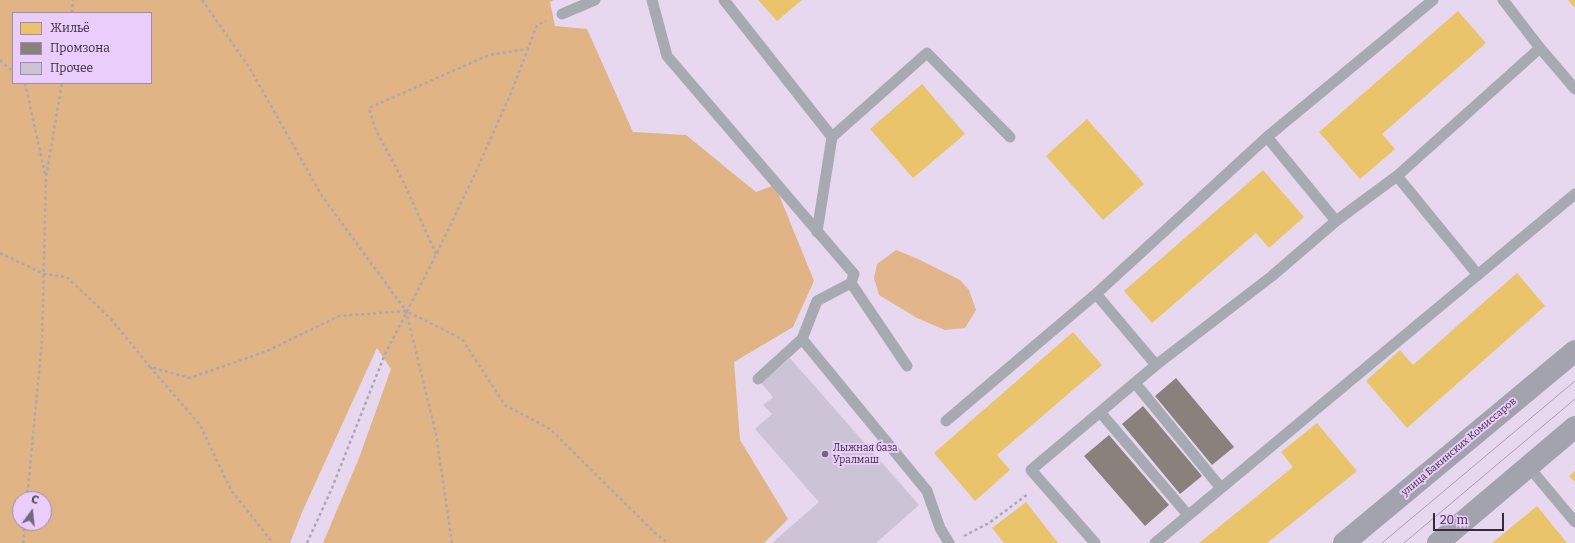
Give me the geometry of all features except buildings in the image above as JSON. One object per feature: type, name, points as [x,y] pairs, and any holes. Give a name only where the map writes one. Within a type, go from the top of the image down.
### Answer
[{"type":"main road","name":"улица Бакинских Комиссаров","points":[[1344,543],[1575,350]]},
{"type":"main road","points":[[1438,543],[1575,427]]},
{"type":"lane","points":[[562,14],[596,0]]},
{"type":"lane","points":[[652,0],[667,56],[854,274],[850,283],[817,301],[802,339],[758,379]]},
{"type":"lane","points":[[724,0],[832,138]]},
{"type":"lane","points":[[946,421],[1096,294],[1266,137],[1433,0]]},
{"type":"lane","points":[[1503,0],[1540,48],[1575,89]]},
{"type":"lane","points":[[1095,543],[1032,470],[1156,365],[1272,276],[1336,221],[1397,176],[1540,48]]},
{"type":"lane","points":[[817,232],[832,138],[927,53],[1010,137]]},
{"type":"lane","points":[[1266,137],[1336,221]]},
{"type":"lane","points":[[1397,176],[1478,275]]},
{"type":"lane","points":[[1155,543],[1575,194]]},
{"type":"lane","points":[[850,283],[907,366]]},
{"type":"lane","points":[[1096,294],[1156,365]]},
{"type":"lane","points":[[802,339],[927,491],[940,528],[953,541]]},
{"type":"lane","points":[[1135,383],[1221,488]]},
{"type":"lane","points":[[1100,412],[1188,515]]},
{"type":"lane","points":[[1528,466],[1575,522]]},
{"type":"path","points":[[72,12],[73,0]]},
{"type":"path","points":[[202,0],[249,67],[322,196],[406,312],[436,434],[452,543]]},
{"type":"path","points":[[306,543],[332,488],[385,354],[436,255],[473,178],[511,93],[537,25],[562,14]]},
{"type":"path","points":[[436,255],[403,180],[375,128],[369,108],[489,56],[528,49]]},
{"type":"path","points":[[0,60],[12,71]]},
{"type":"path","points":[[25,84],[46,176]]},
{"type":"path","points":[[28,491],[42,341],[46,176],[62,84]]},
{"type":"path","points":[[0,253],[44,274],[67,277],[111,319],[200,425],[231,490],[273,543]]},
{"type":"path","points":[[150,366],[190,378],[267,351],[339,316],[406,312],[462,339],[505,405],[550,429],[655,533],[668,543]]},
{"type":"path","points":[[953,541],[989,523],[1043,483]]},
{"type":"path","points":[[23,543],[24,531]]},
{"type":"shaded area","points":[[0,0],[554,0],[550,2],[555,26],[587,29],[633,132],[686,135],[756,192],[775,185],[814,281],[793,327],[734,362],[740,440],[788,519],[764,543],[323,543],[359,458],[391,369],[377,348],[303,510],[290,543],[0,543]]},
{"type":"shaded area","points":[[896,250],[960,280],[969,290],[976,310],[965,328],[945,330],[917,318],[879,295],[874,278],[877,264]]},
{"type":"tram line","points":[[1382,543],[1575,381]]},
{"type":"tram line","points":[[1404,543],[1575,399]]},
{"type":"place","name":"Лыжная база Уралмаш","points":[[825,454]]}]
